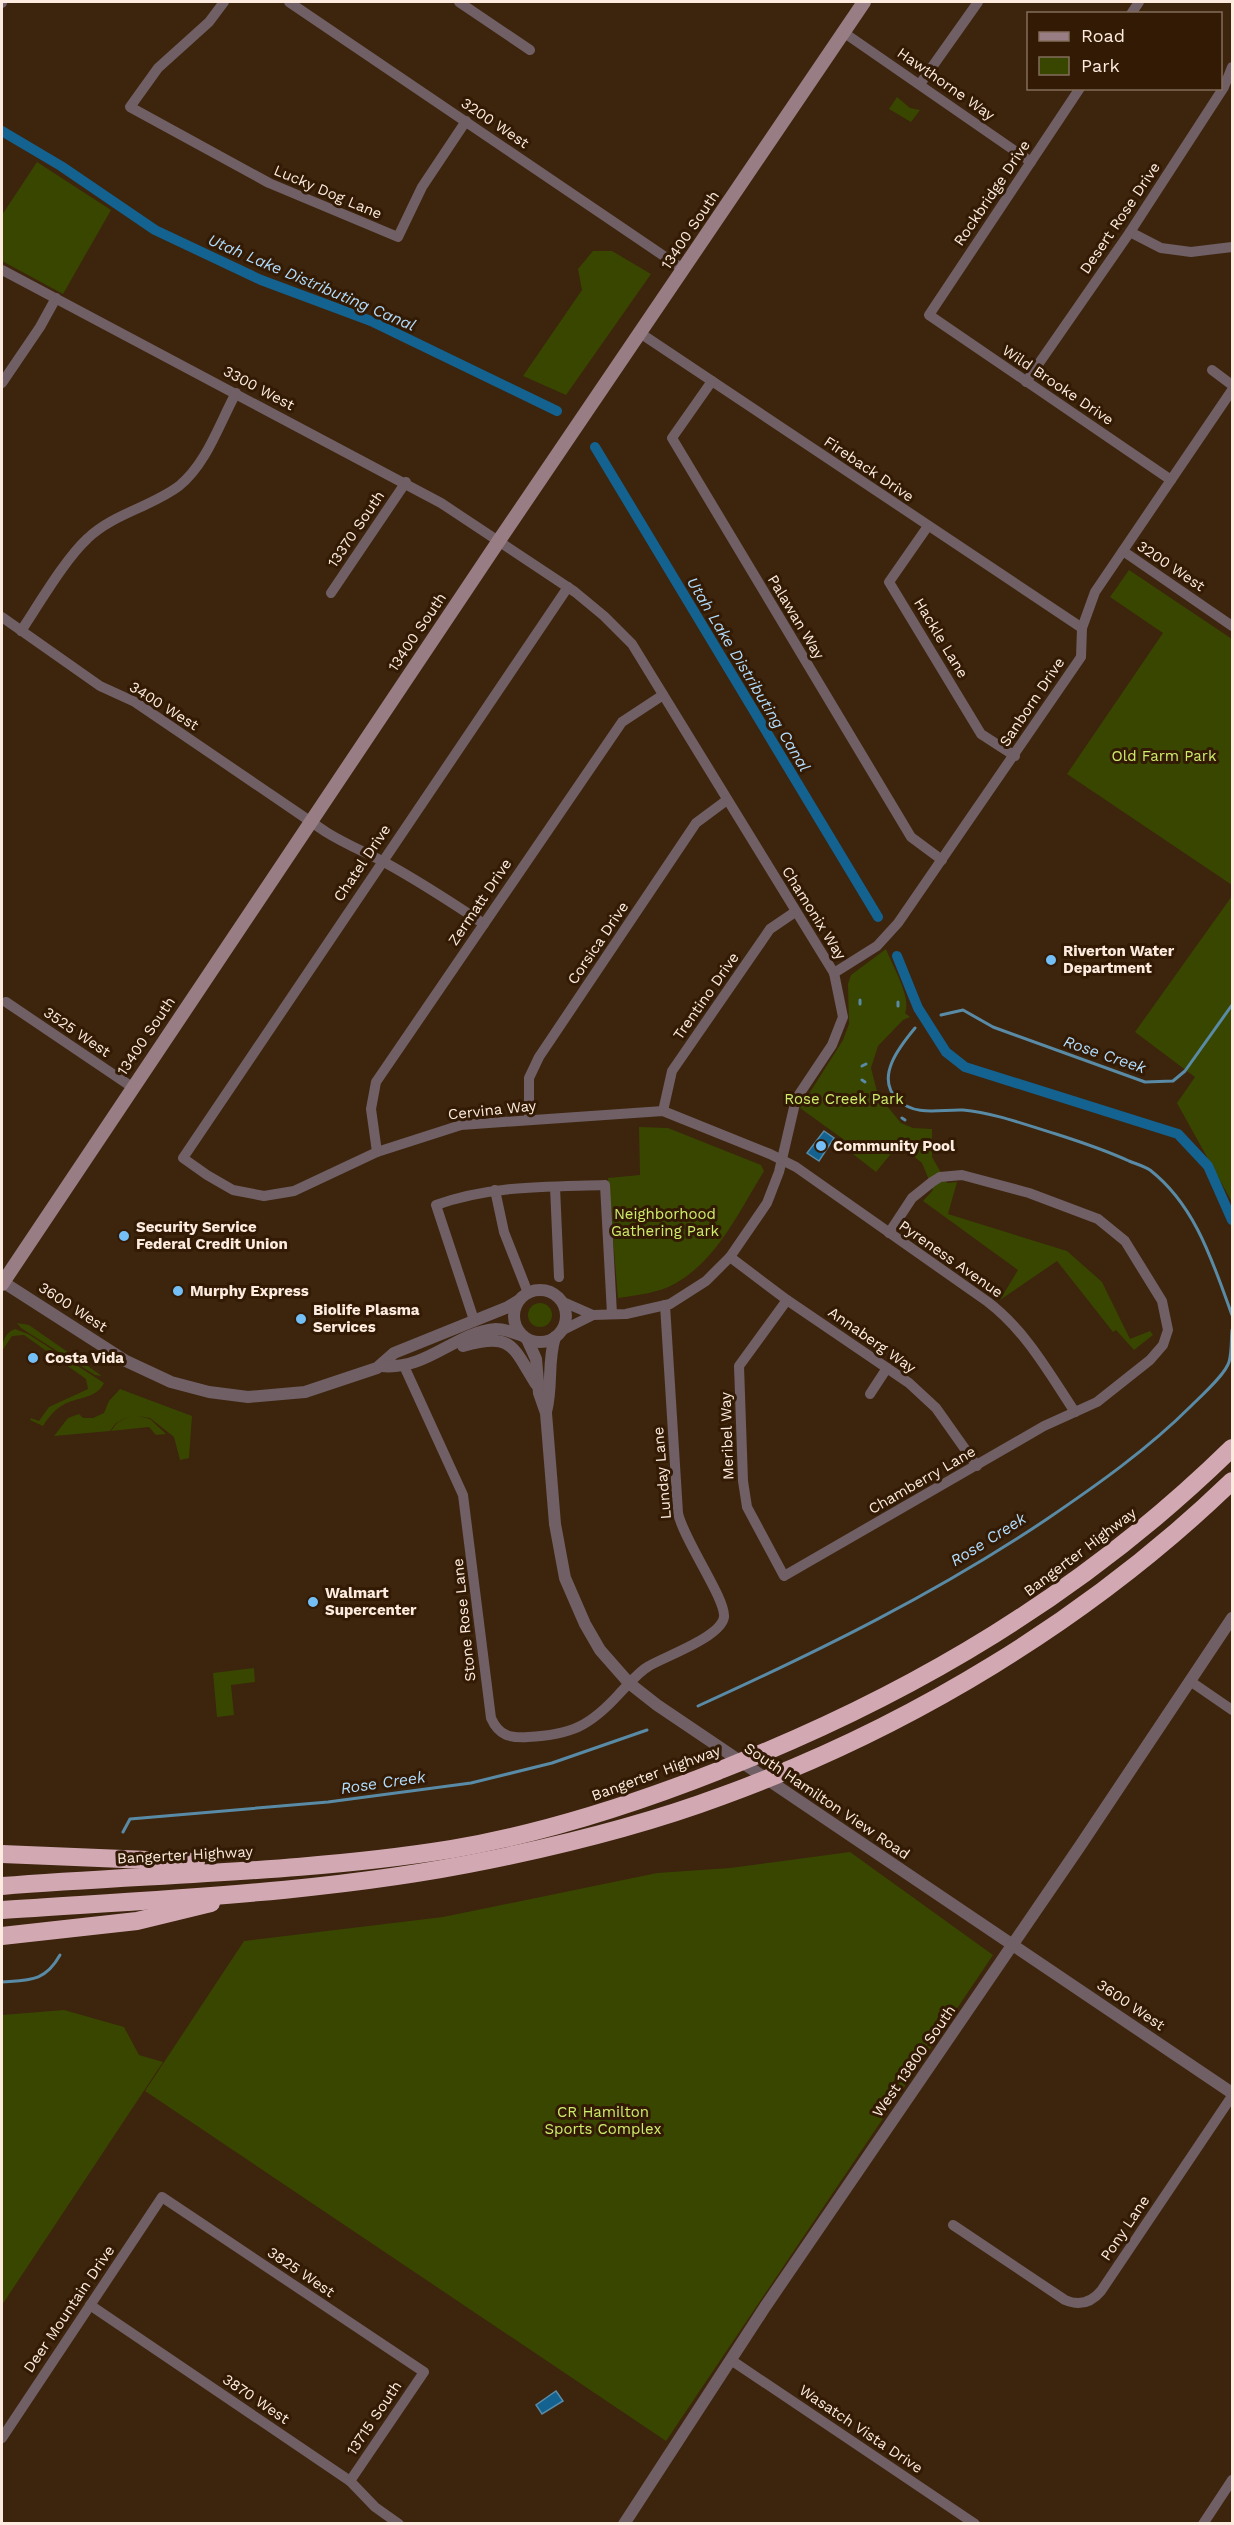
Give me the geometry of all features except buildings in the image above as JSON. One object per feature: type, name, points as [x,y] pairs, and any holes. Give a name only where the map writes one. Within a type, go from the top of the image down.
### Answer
[{"type":"highway","name":"Bangerter Highway","points":[[2,1886],[324,1865],[426,1853],[524,1834],[610,1810],[697,1780],[785,1745],[909,1686],[1021,1618],[1135,1535],[1233,1448]]},
{"type":"highway","points":[[2,1910],[268,1891],[368,1880],[488,1861],[628,1825],[721,1796],[810,1761],[934,1698],[1031,1639],[1147,1555],[1233,1480]]},
{"type":"highway","points":[[2,1854],[324,1865]]},
{"type":"highway","points":[[2,1935],[137,1921],[268,1891]]},
{"type":"main road","name":"13400 South","points":[[2,1282],[498,542],[864,2]]},
{"type":"street","name":"Lucky Dog Lane","points":[[224,2],[209,22],[158,68],[130,107],[269,183],[398,237],[422,187],[466,121]]},
{"type":"street","name":"3200 West","points":[[289,2],[683,269]]},
{"type":"street","points":[[459,2],[530,50]]},
{"type":"street","points":[[921,84],[978,2]]},
{"type":"street","name":"Hawthorne Way","points":[[843,32],[1031,162]]},
{"type":"street","name":"Desert Rose Drive","points":[[1026,382],[1130,232],[1224,87],[1233,67]]},
{"type":"street","name":"Rockbridge Drive","points":[[929,315],[1079,90]]},
{"type":"street","points":[[1130,232],[1161,248],[1191,252],[1233,247]]},
{"type":"street","name":"3300 West","points":[[2,270],[406,482],[498,542]]},
{"type":"street","points":[[2,383],[40,327],[56,298]]},
{"type":"street","name":"Wild Brooke Drive","points":[[929,315],[1171,480]]},
{"type":"street","name":"Fireback Drive","points":[[640,333],[1082,628]]},
{"type":"street","points":[[1212,370],[1233,385]]},
{"type":"street","name":"Palawan Way","points":[[712,381],[672,438],[911,837],[942,860]]},
{"type":"street","name":"Sanborn Drive","points":[[834,973],[877,946],[898,923],[1015,756],[1081,657],[1082,628],[1095,592],[1233,390]]},
{"type":"street","points":[[21,631],[88,537],[106,525],[168,493],[188,477],[203,456],[236,393]]},
{"type":"street","name":"13370 South","points":[[331,593],[406,482]]},
{"type":"street","name":"Hackle Lane","points":[[928,526],[889,582],[981,734],[1015,756]]},
{"type":"street","name":"Chamonix Way","points":[[498,542],[568,587],[604,616],[632,644],[834,973],[843,1017],[832,1045],[796,1099],[782,1159],[767,1203],[730,1257],[706,1281],[670,1304],[626,1314],[593,1315],[558,1334]]},
{"type":"street","name":"3200 West","points":[[1123,552],[1233,626]]},
{"type":"street","name":"Chatel Drive","points":[[183,1158],[568,587]]},
{"type":"street","name":"3400 West","points":[[2,617],[100,686],[135,702],[310,822],[351,848],[382,861],[429,887],[484,924]]},
{"type":"street","name":"Zermatt Drive","points":[[376,1152],[371,1109],[376,1082],[622,722],[663,695]]},
{"type":"street","name":"Corsica Drive","points":[[530,1120],[529,1078],[539,1057],[696,823],[727,800]]},
{"type":"street","name":"Trentino Drive","points":[[663,1111],[672,1071],[770,929],[795,912]]},
{"type":"street","name":"3525 West","points":[[6,1002],[132,1087]]},
{"type":"street","name":"Cervina Way","points":[[183,1158],[233,1190],[264,1196],[294,1191],[376,1152],[461,1125],[663,1111],[782,1159]]},
{"type":"street","name":"Pyreness Avenue","points":[[782,1159],[1005,1315],[1026,1338],[1075,1412]]},
{"type":"street","name":"Chamberry Lane","points":[[784,1576],[1044,1426],[1097,1402],[1150,1360],[1163,1345],[1168,1330],[1162,1301],[1125,1241],[1098,1220],[1029,1193],[962,1174],[940,1177],[912,1198],[889,1233]]},
{"type":"street","points":[[474,1320],[436,1205],[463,1196],[495,1190],[555,1187],[605,1185],[612,1314]]},
{"type":"street","points":[[555,1187],[559,1277]]},
{"type":"street","points":[[495,1190],[504,1232],[523,1297],[514,1315],[518,1330],[525,1337]]},
{"type":"street","name":"Annaberg Way","points":[[730,1257],[787,1300],[909,1383],[936,1408],[977,1466]]},
{"type":"street","name":"3600 West","points":[[2,1282],[126,1361],[171,1382],[209,1392],[248,1397],[305,1392],[381,1366]]},
{"type":"street","points":[[540,1290],[548,1291],[561,1300],[565,1311],[565,1321],[558,1334],[546,1341],[497,1329],[484,1331],[399,1368],[381,1366],[394,1353],[508,1307],[540,1290]]},
{"type":"street","name":"Chamonix Way","points":[[561,1300],[593,1315]]},
{"type":"street","name":"Meribel Way","points":[[784,1576],[747,1508],[743,1481],[739,1366],[787,1300]]},
{"type":"street","name":"Lunday Lane","points":[[629,1683],[646,1667],[717,1631],[724,1620],[722,1605],[682,1528],[678,1513],[664,1305]]},
{"type":"street","name":"South Hamilton View Road","points":[[546,1413],[551,1390],[550,1354],[558,1334]]},
{"type":"street","name":"South Hamilton View Road","points":[[525,1337],[536,1359],[538,1388],[546,1413],[555,1524],[565,1578],[600,1650],[629,1683],[667,1712],[1012,1944]]},
{"type":"street","points":[[433,1355],[489,1340],[501,1340],[515,1349],[538,1388]]},
{"type":"street","name":"Stone Rose Lane","points":[[404,1366],[464,1495],[487,1695],[494,1725],[510,1737],[556,1735],[569,1732],[595,1719],[629,1683]]},
{"type":"street","points":[[870,1394],[887,1368]]},
{"type":"street","name":"West 13800 South","points":[[624,2523],[731,2360],[1233,1618]]},
{"type":"street","points":[[1190,1681],[1233,1710]]},
{"type":"street","name":"3600 West","points":[[1012,1944],[1233,2095]]},
{"type":"street","name":"Pony Lane","points":[[953,2225],[1071,2302],[1084,2303],[1096,2297],[1233,2095]]},
{"type":"street","name":"Deer Mountain Drive","points":[[2,2438],[162,2197]]},
{"type":"street","name":"3825 West","points":[[162,2197],[424,2372]]},
{"type":"street","name":"3870 West","points":[[90,2305],[350,2481],[375,2507],[399,2523]]},
{"type":"street","name":"Wasatch Vista Drive","points":[[731,2360],[975,2523]]},
{"type":"street","name":"13715 South","points":[[350,2481],[424,2372]]},
{"type":"street","points":[[1203,2523],[1233,2480]]},
{"type":"green space","points":[[897,97],[910,108],[920,110],[911,122],[889,109]]},
{"type":"green space","points":[[37,162],[111,210],[63,294],[2,261],[2,215]]},
{"type":"green space","points":[[593,251],[612,251],[651,274],[566,395],[523,376],[582,290],[578,269]]},
{"type":"green space","name":"Old Farm Park","points":[[1129,570],[1232,639],[1232,885],[1067,774],[1163,633],[1110,597]]},
{"type":"green space","points":[[1232,896],[1232,1202],[1177,1103],[1195,1077],[1135,1032]]},
{"type":"green space","name":"Rose Creek Park","points":[[886,949],[904,990],[905,1013],[910,1017],[903,1020],[878,1046],[871,1068],[878,1095],[901,1123],[913,1128],[932,1129],[932,1157],[947,1183],[957,1182],[948,1214],[1067,1251],[1102,1282],[1130,1339],[1150,1331],[1153,1335],[1134,1350],[1116,1330],[1113,1332],[1057,1261],[1000,1300],[1018,1270],[923,1201],[933,1190],[922,1163],[899,1144],[876,1172],[840,1144],[843,1139],[800,1108],[843,1040],[849,1024],[848,984],[851,975]]},
{"type":"green space","name":"Neighborhood Gathering Park","points":[[639,1127],[668,1128],[761,1165],[764,1171],[716,1248],[691,1273],[663,1289],[618,1298],[608,1178],[640,1175]]},
{"type":"green space","points":[[540,1303],[549,1306],[552,1315],[549,1324],[540,1327],[531,1324],[528,1315],[531,1306]]},
{"type":"green space","points":[[17,1323],[29,1325],[102,1376],[95,1375],[21,1328]]},
{"type":"green space","points":[[15,1329],[28,1334],[104,1383],[101,1388],[91,1395],[60,1407],[43,1426],[30,1420],[31,1418],[39,1421],[49,1407],[88,1389],[86,1379],[24,1335],[12,1336],[2,1351],[5,1337]]},
{"type":"green space","points":[[120,1389],[192,1416],[189,1458],[180,1460],[174,1437],[150,1418],[138,1416],[150,1419],[166,1434],[156,1435],[149,1427],[111,1431],[117,1423],[132,1415],[116,1423],[110,1431],[54,1436],[68,1418],[79,1414],[83,1418],[93,1418],[104,1413],[109,1401]]},
{"type":"green space","points":[[254,1668],[255,1682],[231,1685],[234,1715],[217,1717],[213,1673]]},
{"type":"green space","name":"CR Hamilton Sports Complex","points":[[850,1852],[993,1955],[666,2441],[145,2091],[244,1941],[443,1917],[657,1873],[730,1868]]},
{"type":"green space","points":[[64,2010],[124,2027],[139,2055],[163,2062],[2,2305],[2,2015]]},
{"type":"water","name":"Community Pool","points":[[824,1131],[834,1138],[819,1161],[807,1153]]},
{"type":"water","points":[[556,2391],[563,2401],[542,2414],[536,2405]]},
{"type":"waterway","name":"Utah Lake Distributing Canal","points":[[2,131],[61,166],[155,230],[261,280],[371,321],[557,411]]},
{"type":"waterway","name":"Utah Lake Distributing Canal","points":[[595,447],[878,917]]},
{"type":"waterway","name":"Utah Lake Distributing Canal","points":[[897,956],[918,1008],[946,1052],[965,1067],[1178,1134],[1208,1166],[1232,1220]]},
{"type":"waterway","name":"Rose Creek","points":[[941,1015],[963,1010],[993,1027],[1145,1082],[1173,1081],[1185,1071],[1232,1005]]},
{"type":"waterway","name":"Rose Creek","points":[[915,1028],[897,1053],[889,1072],[888,1082],[898,1100],[913,1109],[963,1110],[1010,1120],[1093,1146],[1150,1170],[1166,1184],[1191,1218],[1210,1256],[1232,1315]]},
{"type":"waterway","points":[[862,1066],[866,1064]]},
{"type":"waterway","name":"Rose Creek","points":[[698,1706],[877,1620],[963,1572],[1085,1493],[1157,1437],[1218,1379],[1229,1362],[1232,1330]]},
{"type":"waterway","name":"Rose Creek","points":[[123,1832],[130,1819],[328,1802],[471,1783],[552,1763],[647,1730]]},
{"type":"waterway","name":"Rose Creek","points":[[2,1982],[36,1978],[48,1970],[60,1955]]},
{"type":"place","name":"Riverton Water Department","points":[[1051,960]]},
{"type":"place","name":"Community Pool","points":[[821,1146]]},
{"type":"place","name":"Security Service Federal Credit Union","points":[[124,1236]]},
{"type":"place","name":"Murphy Express","points":[[178,1291]]},
{"type":"place","name":"Biolife Plasma Services","points":[[301,1319]]},
{"type":"place","name":"Costa Vida","points":[[33,1358]]},
{"type":"place","name":"Walmart Supercenter","points":[[313,1602]]}]
